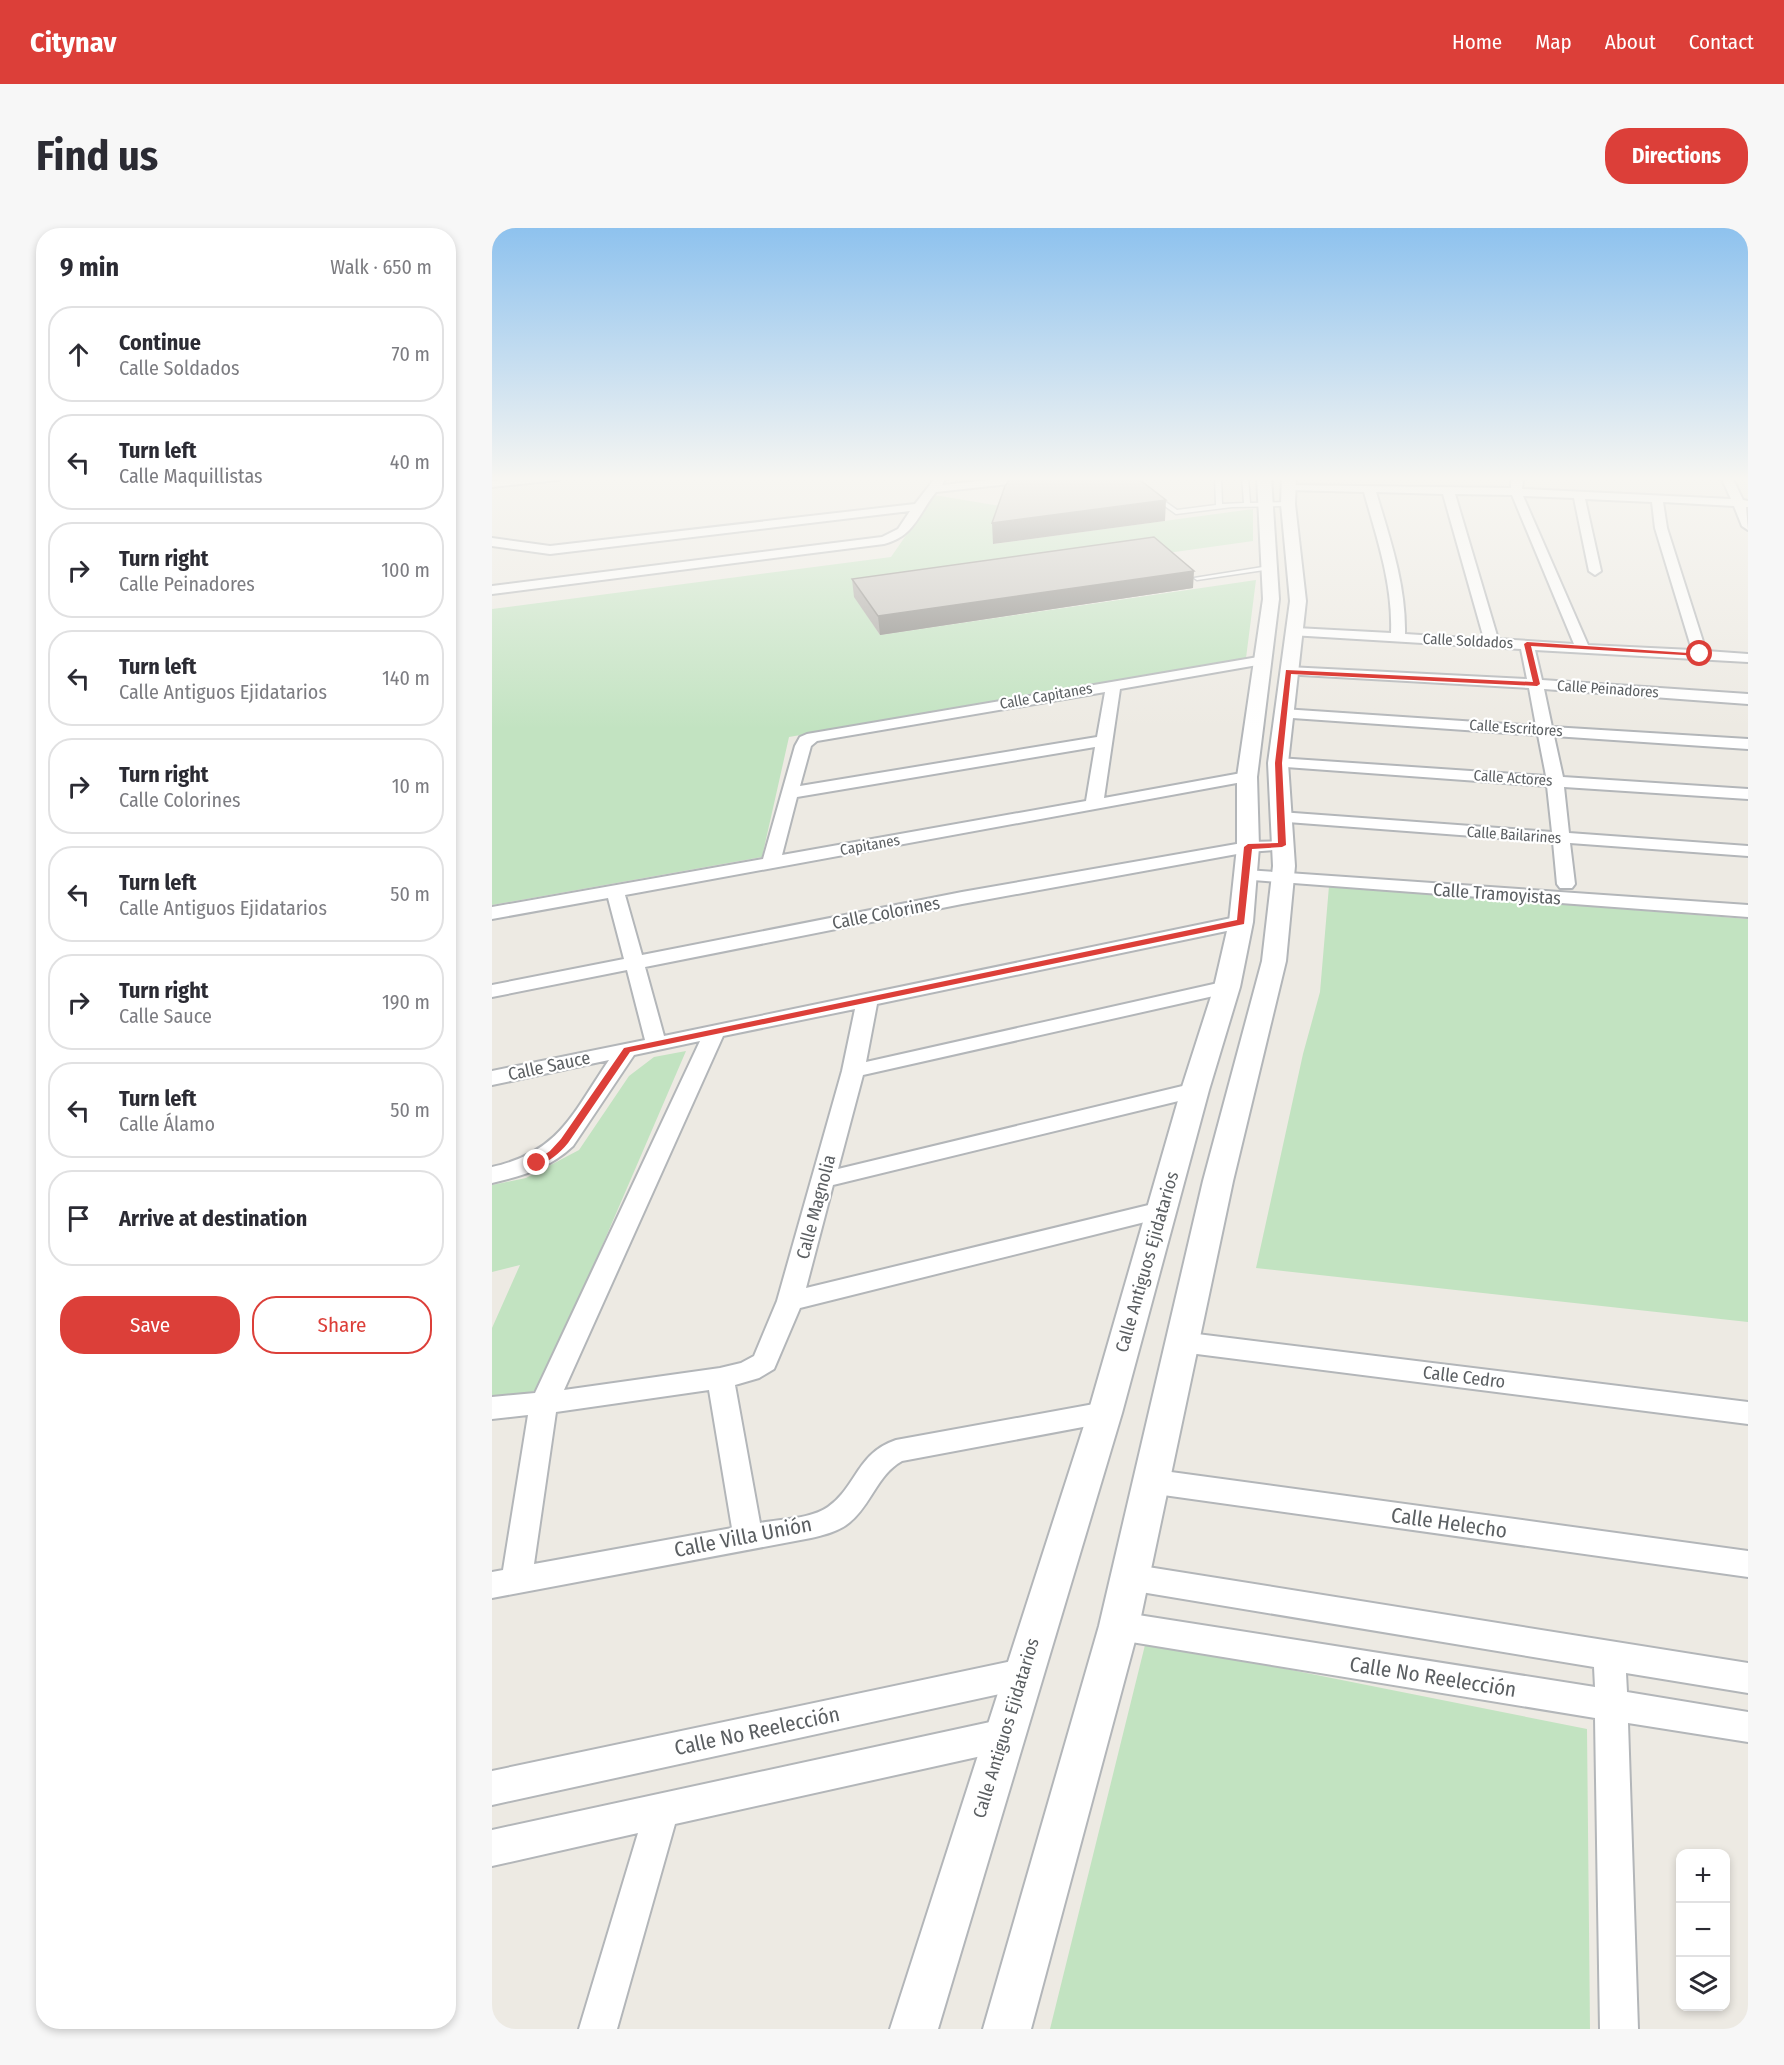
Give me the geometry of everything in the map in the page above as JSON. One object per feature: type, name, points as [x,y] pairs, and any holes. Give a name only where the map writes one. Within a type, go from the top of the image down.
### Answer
[{"type":"street","points":[[492,590],[722,561]]},
{"type":"street","name":"Calle Antiguos Ejidatarios","points":[[1007,2029],[1119,1626],[1149,1482],[1218,1181],[1274,962],[1282,852],[1278,763],[1283,714],[1276,666],[1269,561]]},
{"type":"street","name":"Calle Antiguos Ejidatarios","points":[[914,2029],[1022,1674],[1105,1413],[1195,1090],[1227,987],[1241,922],[1247,861],[1247,777],[1276,666],[1296,632],[1298,601],[1287,561]]},
{"type":"street","points":[[1390,561],[1399,606],[1398,638]]},
{"type":"street","points":[[1469,561],[1482,599],[1492,642]]},
{"type":"street","points":[[1545,561],[1582,647]]},
{"type":"street","points":[[1593,561],[1595,571]]},
{"type":"street","points":[[1671,561],[1700,654]]},
{"type":"street","name":"Calle Soldados","points":[[1296,632],[1748,658]]},
{"type":"street","points":[[1527,644],[1555,780],[1566,884]]},
{"type":"street","name":"Calle Peinadores","points":[[1276,666],[1748,699]]},
{"type":"street","name":"Calle Capitanes","points":[[791,793],[806,740],[828,733],[1113,685],[1276,666]]},
{"type":"street","points":[[1094,806],[1113,685]]},
{"type":"street","name":"Calle Escritores","points":[[1283,714],[1748,744]]},
{"type":"street","points":[[771,862],[791,793],[1103,741]]},
{"type":"street","name":"Calle Actores","points":[[1278,763],[1748,794]]},
{"type":"street","name":"Capitanes","points":[[492,913],[1247,777]]},
{"type":"street","name":"Calle Bailarines","points":[[1282,852],[1561,838],[1748,851]]},
{"type":"street","name":"Calle Colorines","points":[[492,992],[962,898],[1247,861],[1282,852]]},
{"type":"street","name":"Calle Tramoyistas","points":[[1247,861],[1282,852],[1566,884],[1748,898]]},
{"type":"street","name":"Calle Tramoyistas","points":[[1282,852],[1748,911]]},
{"type":"street","points":[[615,891],[656,1043]]},
{"type":"street","name":"Calle Sauce","points":[[492,1078],[1241,922]]},
{"type":"street","points":[[853,1071],[1227,987]]},
{"type":"street","name":"Calle Magnolia","points":[[492,1408],[544,1404],[720,1378],[745,1372],[765,1362],[790,1301],[853,1071],[867,1000]]},
{"type":"street","points":[[504,1582],[544,1404],[715,1031]]},
{"type":"street","points":[[492,1175],[537,1163],[553,1153],[565,1141],[627,1050]]},
{"type":"street","points":[[823,1180],[1195,1090]]},
{"type":"street","points":[[790,1301],[1161,1210]]},
{"type":"street","name":"Calle Cedro","points":[[1181,1342],[1748,1413]]},
{"type":"street","points":[[720,1378],[748,1536]]},
{"type":"street","name":"Calle Villa Unión","points":[[504,1582],[811,1526],[841,1514],[884,1456],[896,1451],[1105,1413]]},
{"type":"street","name":"Calle Helecho","points":[[1149,1482],[1748,1564]]},
{"type":"street","points":[[1129,1577],[1748,1678]]},
{"type":"street","name":"Calle No Reelección","points":[[1119,1626],[1748,1728]]},
{"type":"street","points":[[1610,1657],[1619,2029]]},
{"type":"street","name":"Calle No Reelección","points":[[492,1788],[1022,1674]]},
{"type":"street","points":[[492,1848],[1004,1735]]},
{"type":"street","points":[[598,2029],[662,1810]]},
{"type":"lane","points":[[1197,578],[1269,568]]},
{"type":"green space","points":[[860,561],[1111,561],[855,597],[880,635],[1256,580],[1246,658],[789,737],[762,857],[492,905],[492,609]]},
{"type":"green space","points":[[1329,886],[1748,919],[1748,1322],[1256,1268],[1303,1054],[1320,992]]},
{"type":"green space","points":[[686,1051],[540,1390],[492,1399],[492,1328],[520,1265],[492,1272],[492,1185],[526,1178],[579,1150],[629,1076],[654,1057]]},
{"type":"green space","points":[[1146,1641],[1587,1729],[1590,2029],[1050,2029]]},
{"type":"building","points":[[981,561],[1182,561],[1194,571],[878,616],[852,579]]},
{"type":"route","points":[[537,1163],[553,1153],[565,1141],[627,1050],[1241,922],[1248,847],[1282,845],[1278,763],[1288,672],[1537,684],[1527,644],[1700,654]]}]
